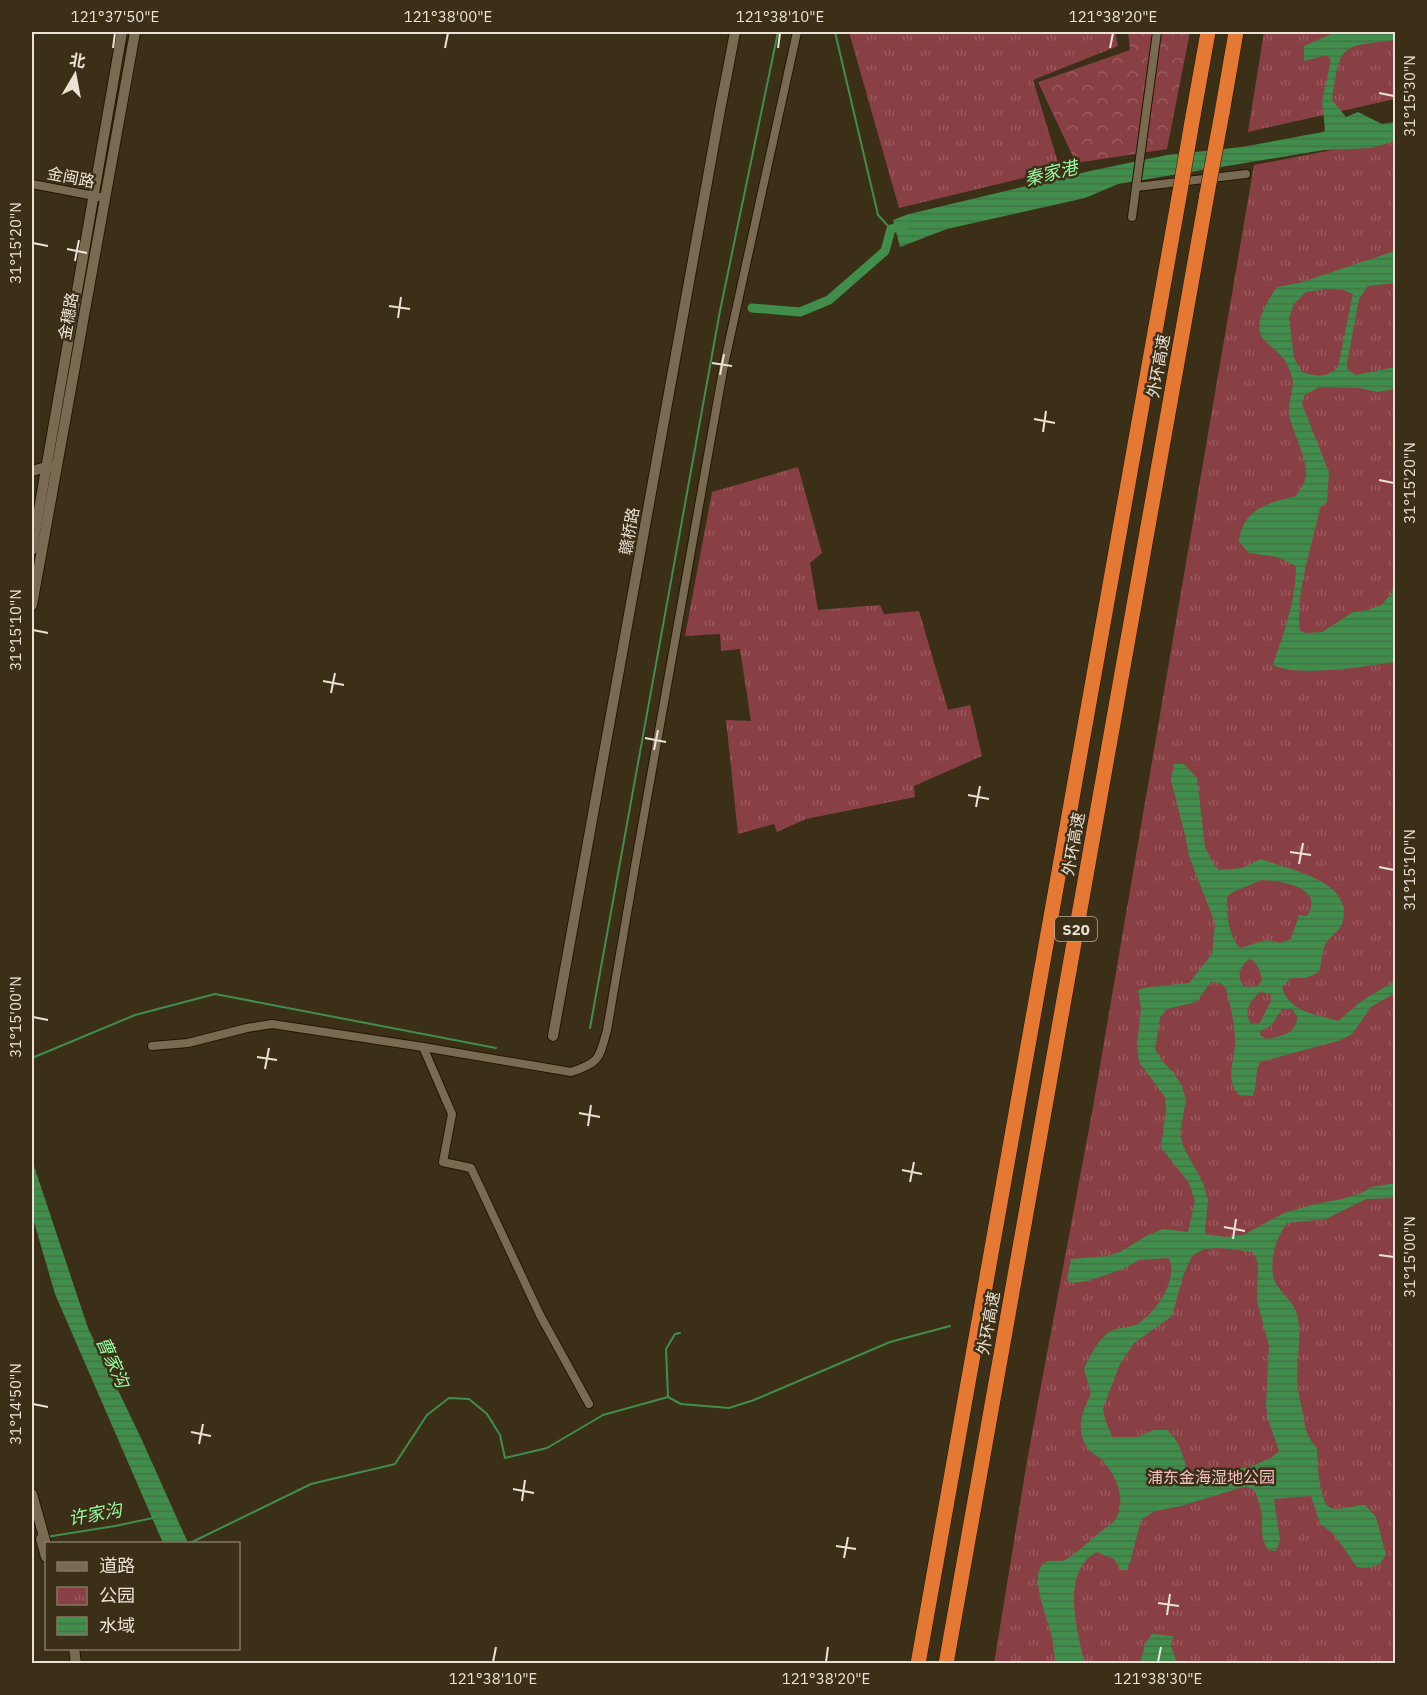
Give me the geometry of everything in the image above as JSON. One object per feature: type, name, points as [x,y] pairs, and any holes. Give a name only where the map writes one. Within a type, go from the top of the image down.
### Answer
[{"type":"highway","name":"外环高速","points":[[918,1664],[1208,32]]},
{"type":"highway","name":"外环高速","points":[[946,1664],[1236,32]]},
{"type":"street","name":"金穗路","points":[[32,605],[50,471],[93,196],[122,32]]},
{"type":"street","name":"金穗路","points":[[32,550],[105,198],[135,32]]},
{"type":"street","name":"赣桥路","points":[[553,1036],[735,32]]},
{"type":"street","points":[[152,1046],[188,1043],[272,1024],[571,1072],[591,1065],[600,1054],[608,1030],[724,365],[797,32]]},
{"type":"street","points":[[1132,217],[1157,32]]},
{"type":"street","points":[[1136,185],[1246,174]]},
{"type":"street","name":"金闽路","points":[[32,184],[105,198]]},
{"type":"street","points":[[32,471],[50,471]]},
{"type":"street","points":[[32,481],[50,471]]},
{"type":"street","points":[[423,1047],[452,1114],[443,1162],[471,1168],[540,1315],[589,1404]]},
{"type":"street","points":[[32,1494],[34,1510],[45,1546]]},
{"type":"green space","points":[[849,32],[1115,32],[1118,46],[1033,80],[1060,169],[899,208]]},
{"type":"green space","points":[[1128,32],[1190,32],[1167,149],[1076,163],[1038,82],[1130,50]]},
{"type":"green space","points":[[1264,32],[1395,32],[1395,99],[1248,132]]},
{"type":"green space","name":"浦东金海湿地公园","points":[[1395,138],[1395,1663],[994,1664],[1027,1461],[1093,1107],[1254,165]]},
{"type":"green space","points":[[798,467],[822,553],[810,563],[818,610],[880,605],[884,614],[919,611],[948,710],[970,705],[982,756],[914,786],[915,797],[806,819],[777,832],[774,824],[738,834],[726,720],[751,721],[740,649],[721,651],[720,634],[685,636],[712,492]]},
{"type":"water","points":[[1395,32],[1395,40],[1363,44],[1346,51],[1338,67],[1332,100],[1346,117],[1358,112],[1382,124],[1395,122],[1395,141],[1371,148],[1324,150],[1118,184],[1085,198],[947,229],[900,247],[893,220],[909,214],[1167,155],[1242,147],[1323,132],[1325,130],[1322,101],[1331,60],[1327,55],[1304,61],[1304,46],[1334,33]]},
{"type":"water","points":[[1395,251],[1395,283],[1368,286],[1359,299],[1347,369],[1356,375],[1395,367],[1395,389],[1377,392],[1360,388],[1319,387],[1303,396],[1302,404],[1329,472],[1327,501],[1320,508],[1302,585],[1299,616],[1300,631],[1322,632],[1353,612],[1381,605],[1392,593],[1395,571],[1395,662],[1315,671],[1284,669],[1273,665],[1292,604],[1296,566],[1277,557],[1249,553],[1239,542],[1245,522],[1251,515],[1266,505],[1296,496],[1305,480],[1303,456],[1289,413],[1293,385],[1290,370],[1285,360],[1265,341],[1259,328],[1262,313],[1277,287],[1299,283]],"holes":[[[1327,289],[1343,290],[1353,294],[1338,367],[1321,376],[1302,372],[1294,358],[1289,318],[1294,304],[1306,292]]]},
{"type":"water","points":[[1174,764],[1184,764],[1197,778],[1205,847],[1219,870],[1242,868],[1261,859],[1317,879],[1330,887],[1339,897],[1344,909],[1342,924],[1325,945],[1319,972],[1306,978],[1291,978],[1282,987],[1291,1002],[1305,1011],[1338,1021],[1363,1000],[1395,981],[1395,993],[1371,1007],[1352,1034],[1341,1040],[1260,1062],[1253,1096],[1239,1095],[1232,1083],[1235,1031],[1226,988],[1220,983],[1211,982],[1196,1002],[1167,1009],[1160,1018],[1155,1049],[1182,1086],[1186,1100],[1180,1133],[1183,1146],[1203,1183],[1208,1200],[1205,1234],[1226,1237],[1243,1235],[1284,1213],[1342,1199],[1362,1193],[1371,1187],[1395,1183],[1395,1198],[1366,1199],[1326,1219],[1287,1223],[1275,1247],[1272,1268],[1275,1281],[1297,1314],[1298,1387],[1306,1429],[1317,1448],[1321,1491],[1324,1499],[1327,1505],[1335,1509],[1365,1505],[1376,1517],[1386,1555],[1379,1565],[1366,1568],[1357,1567],[1333,1533],[1320,1524],[1311,1496],[1274,1499],[1280,1540],[1276,1551],[1268,1550],[1265,1544],[1259,1503],[1255,1491],[1247,1487],[1155,1511],[1141,1520],[1130,1563],[1126,1570],[1121,1570],[1114,1559],[1097,1552],[1085,1561],[1078,1573],[1074,1603],[1084,1663],[1057,1663],[1039,1590],[1039,1572],[1045,1563],[1067,1559],[1078,1551],[1111,1524],[1120,1509],[1119,1490],[1112,1472],[1087,1448],[1082,1435],[1082,1417],[1091,1394],[1084,1369],[1094,1349],[1104,1336],[1115,1329],[1139,1323],[1153,1311],[1164,1294],[1171,1276],[1169,1258],[1139,1260],[1123,1269],[1088,1281],[1072,1283],[1067,1280],[1071,1259],[1107,1256],[1120,1252],[1146,1236],[1163,1229],[1188,1232],[1195,1201],[1189,1183],[1161,1147],[1166,1110],[1165,1097],[1139,1062],[1137,1045],[1141,1009],[1138,990],[1189,983],[1212,954],[1215,923],[1189,856],[1171,780]],"holes":[[[1262,880],[1280,882],[1306,892],[1311,898],[1311,906],[1307,916],[1299,915],[1291,939],[1280,943],[1266,940],[1240,948],[1233,938],[1228,917],[1227,897],[1233,892]],[[1250,959],[1258,968],[1262,980],[1258,986],[1245,987],[1240,980],[1241,968]],[[1260,992],[1270,994],[1272,999],[1260,1023],[1251,1024],[1248,1015],[1251,1003]],[[1282,1009],[1292,1009],[1297,1017],[1291,1031],[1282,1035],[1266,1039],[1260,1035],[1261,1030],[1271,1026]],[[1220,1248],[1253,1252],[1258,1263],[1257,1301],[1269,1346],[1266,1405],[1268,1419],[1279,1451],[1271,1458],[1252,1466],[1236,1469],[1205,1482],[1193,1479],[1177,1442],[1167,1430],[1154,1430],[1137,1437],[1112,1437],[1103,1408],[1120,1364],[1134,1343],[1172,1316],[1183,1276],[1192,1256],[1204,1249]]]},
{"type":"water","name":"曹家沟","points":[[32,1160],[88,1328],[188,1542],[163,1542],[55,1294],[32,1215]]},
{"type":"water","points":[[1152,1634],[1173,1636],[1171,1646],[1177,1663],[1140,1663],[1145,1644]]},
{"type":"waterway","points":[[590,1028],[720,311],[778,32]]},
{"type":"waterway","points":[[835,32],[878,215],[891,229]]},
{"type":"waterway","name":"秦家港","points":[[752,308],[800,312],[829,300],[885,251],[891,229],[907,225]]},
{"type":"waterway","points":[[32,1058],[135,1015],[215,994],[496,1048]]},
{"type":"waterway","points":[[668,1397],[681,1404],[729,1408],[754,1400],[890,1342],[950,1326]]},
{"type":"waterway","points":[[192,1542],[311,1484],[395,1464],[427,1415],[449,1398],[469,1399],[487,1414],[500,1435],[505,1458],[547,1448],[603,1415],[668,1397],[666,1349],[675,1334],[680,1333]]},
{"type":"waterway","name":"许家沟","points":[[46,1537],[153,1518]]}]
